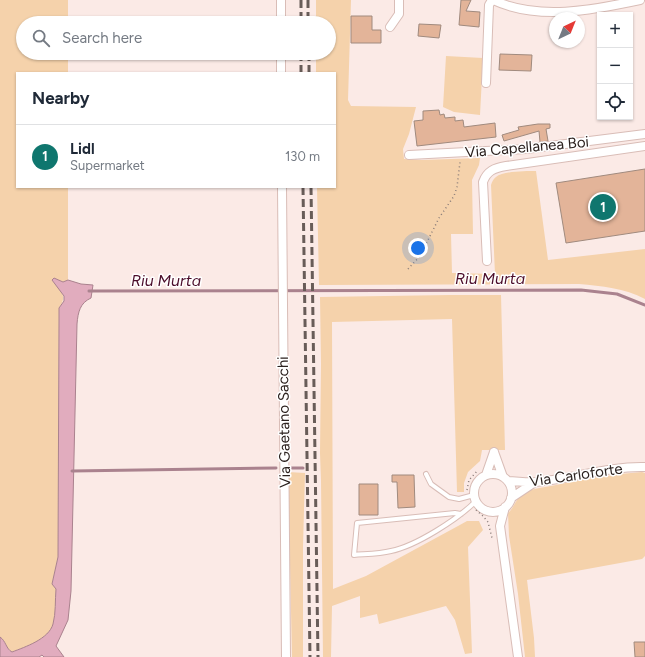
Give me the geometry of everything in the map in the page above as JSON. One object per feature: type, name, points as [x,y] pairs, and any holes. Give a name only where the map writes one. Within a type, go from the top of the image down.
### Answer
[{"type":"street","points":[[281,0],[281,16]]},
{"type":"street","points":[[390,27],[399,14],[399,0]]},
{"type":"street","points":[[486,82],[489,5],[492,0],[504,5],[530,10],[565,12],[590,10],[640,0]]},
{"type":"street","points":[[281,60],[281,72]]},
{"type":"street","name":"Via Capellanea Boi","points":[[409,155],[526,149],[645,134]]},
{"type":"street","points":[[487,261],[483,182],[485,177],[493,169],[645,146]]},
{"type":"street","name":"Via Gaetano Sacchi","points":[[282,188],[286,657]]},
{"type":"street","points":[[486,475],[494,452],[506,479],[511,486],[511,498]]},
{"type":"street","name":"Via Carloforte","points":[[506,479],[535,482],[604,470],[645,467]]},
{"type":"street","points":[[500,526],[490,512],[479,506],[472,499],[476,483],[486,475],[492,474],[506,479]]},
{"type":"street","points":[[518,657],[500,526],[505,507],[511,498],[535,482]]},
{"type":"street","points":[[490,512],[496,512],[505,507]]},
{"type":"lane","points":[[426,474],[431,484],[450,497],[472,499]]},
{"type":"lane","points":[[461,514],[455,513],[357,523],[354,555],[392,551],[418,542],[461,514],[472,499]]},
{"type":"path","points":[[408,269],[420,256],[439,218],[454,196],[457,187],[460,163],[464,153]]},
{"type":"path","points":[[479,469],[469,480],[467,490],[488,522],[493,540]]},
{"type":"shaded area","points":[[0,0],[68,0],[68,16],[16,16],[16,60],[68,60],[68,72],[16,72],[16,188],[68,188],[68,280],[63,282],[52,280],[61,290],[63,296],[62,304],[59,308],[58,557],[52,584],[56,589],[55,618],[50,631],[40,640],[12,652],[8,649],[0,637]]},
{"type":"shaded area","points":[[316,0],[351,0],[348,100],[351,106],[416,107],[409,134],[403,149],[404,159],[422,160],[480,158],[479,165],[472,180],[473,234],[451,234],[452,273],[495,274],[491,185],[493,180],[499,175],[515,172],[536,171],[548,260],[645,249],[645,299],[621,290],[579,284],[319,285],[317,188],[336,188],[336,72],[316,72],[316,60],[336,60],[336,16],[316,16]]},
{"type":"shaded area","points":[[446,56],[483,58],[480,115],[454,112],[443,107]]},
{"type":"shaded area","points":[[54,278],[63,282],[68,280],[81,284],[93,285],[91,298],[84,302],[80,308],[77,324],[71,591],[68,620],[56,646],[64,657],[44,657],[42,655],[39,657],[0,657],[0,637],[8,649],[12,652],[23,648],[36,642],[47,634],[51,629],[55,615],[56,589],[52,584],[58,557],[59,308],[64,301],[64,296],[52,280]]},
{"type":"shaded area","points":[[501,295],[505,450],[482,450],[480,461],[468,472],[464,483],[464,492],[457,492],[452,319],[332,322],[333,589],[366,576],[467,521],[479,521],[483,530],[468,547],[472,653],[465,654],[455,620],[446,606],[379,624],[377,614],[360,618],[360,596],[332,606],[331,657],[323,657],[320,453],[320,297]]},
{"type":"shaded area","points":[[288,472],[305,473],[303,657],[292,657]]},
{"type":"shaded area","points":[[642,472],[645,473],[645,556],[642,559],[527,580],[535,657],[525,657],[518,594],[509,536],[508,513],[521,496],[535,489],[599,477]]},
{"type":"building","points":[[461,0],[471,0],[466,11],[480,12],[479,27],[459,25]]},
{"type":"building","points":[[351,16],[372,16],[372,30],[381,30],[381,43],[351,43]]},
{"type":"building","points":[[419,24],[441,25],[439,38],[418,36]]},
{"type":"building","points":[[500,54],[532,55],[531,71],[499,70]]},
{"type":"building","points":[[439,110],[440,115],[444,114],[445,118],[455,117],[455,121],[463,120],[464,127],[495,123],[496,137],[417,146],[414,121],[423,120],[423,111]]},
{"type":"building","points":[[550,124],[550,128],[546,129],[548,141],[540,142],[539,131],[504,141],[502,135],[519,130],[518,127]]},
{"type":"building","points":[[645,169],[645,231],[566,243],[556,183]]},
{"type":"building","points":[[392,475],[414,475],[415,507],[398,508],[397,482],[392,482]]},
{"type":"building","points":[[359,484],[378,484],[378,515],[359,515]]},
{"type":"building","points":[[634,642],[645,642],[645,657],[635,657]]},
{"type":"waterway","name":"Riu Murta","points":[[89,291],[581,290],[617,294],[645,305]]},
{"type":"waterway","points":[[72,471],[276,468]]},
{"type":"waterway","points":[[291,468],[303,468]]},
{"type":"railway","points":[[301,0],[301,16]]},
{"type":"railway","points":[[308,0],[308,16]]},
{"type":"railway","points":[[301,60],[301,72]]},
{"type":"railway","points":[[309,60],[309,72]]},
{"type":"railway","points":[[303,188],[310,657]]},
{"type":"railway","points":[[311,188],[318,657]]},
{"type":"place","name":"Lidl","points":[[603,207]]}]
